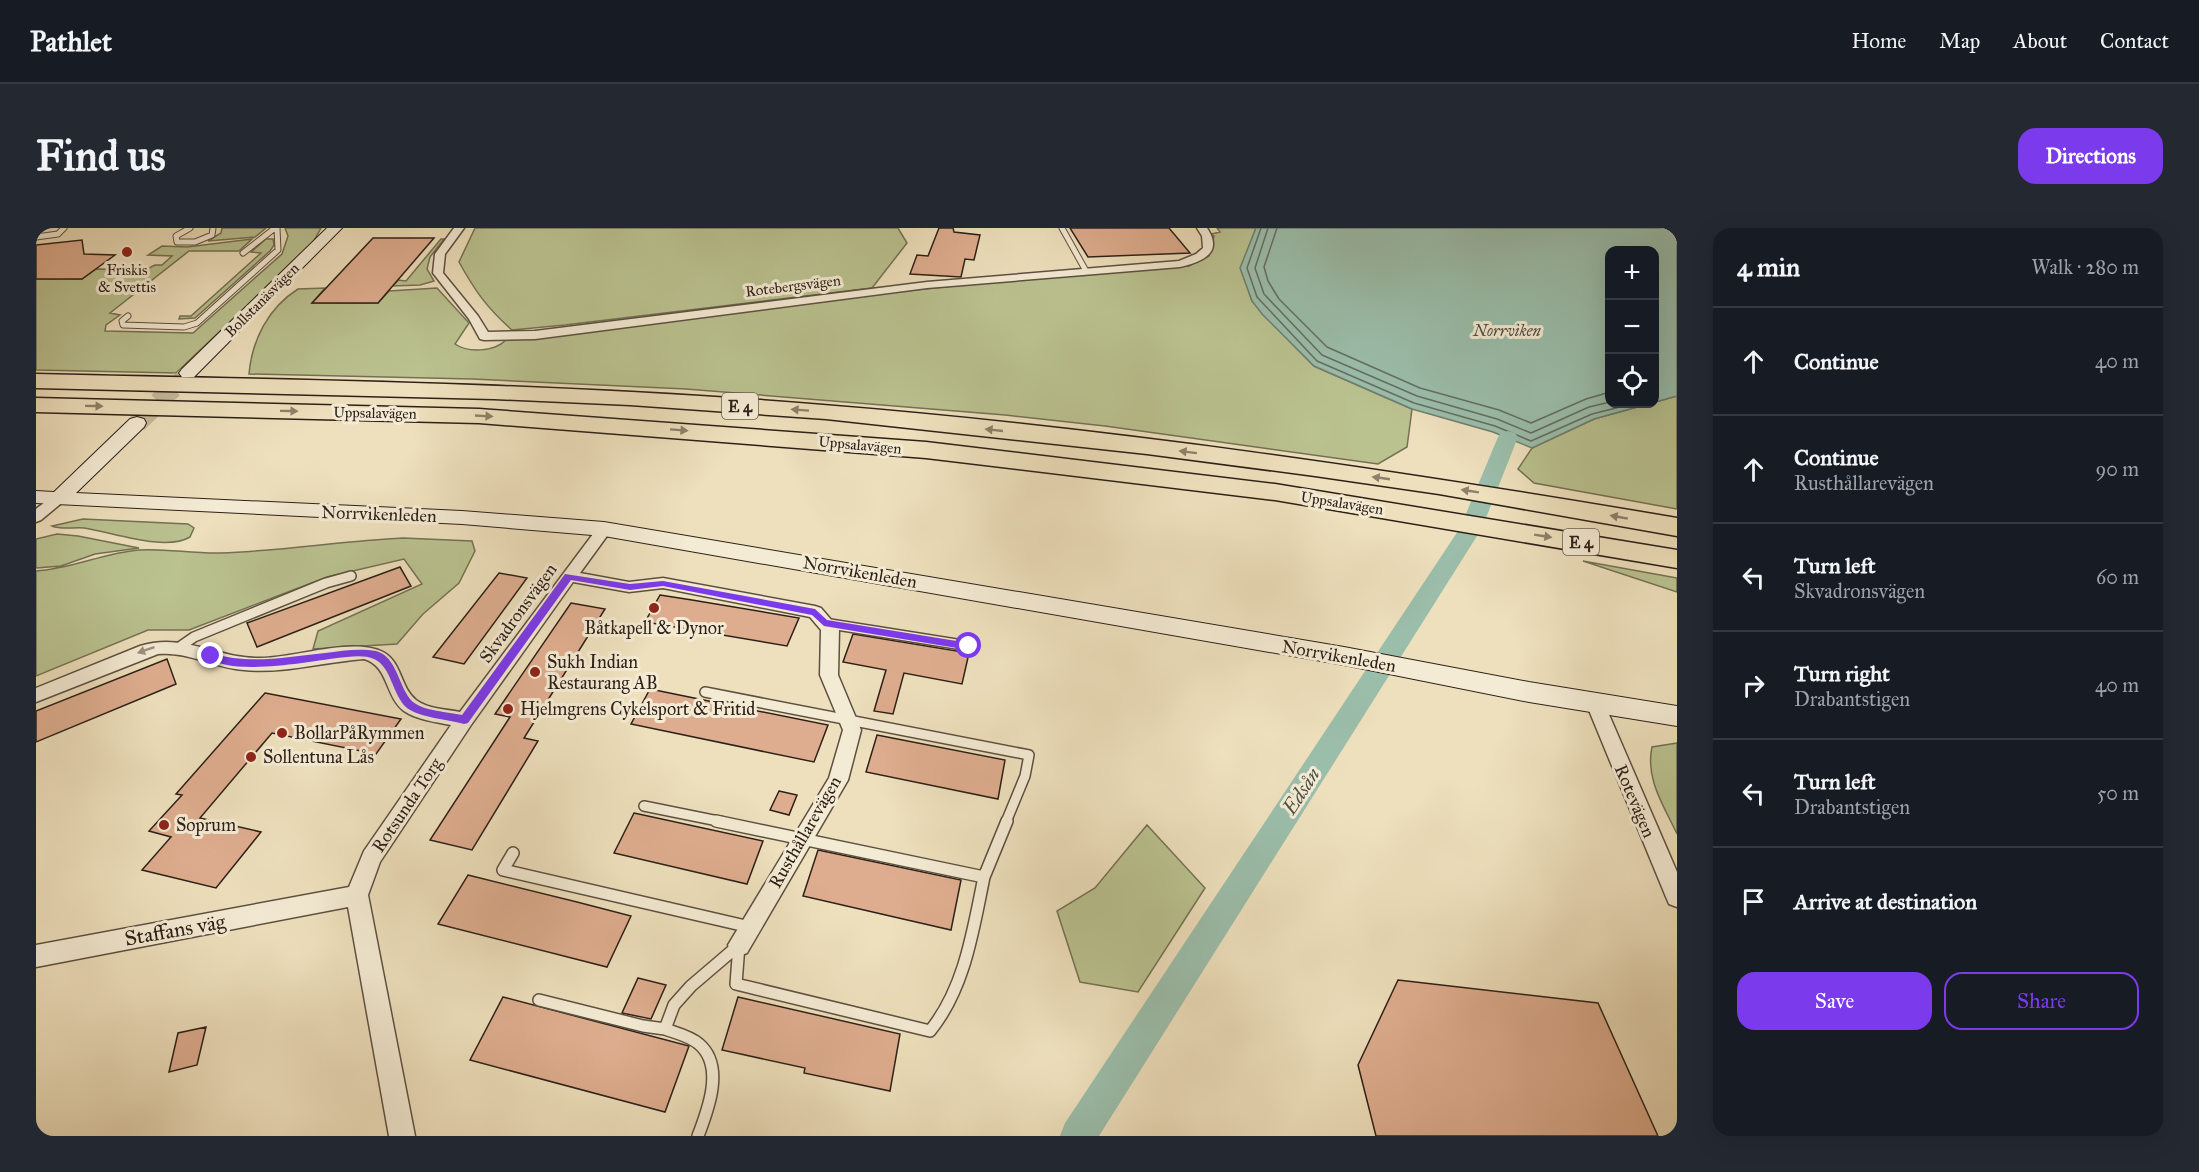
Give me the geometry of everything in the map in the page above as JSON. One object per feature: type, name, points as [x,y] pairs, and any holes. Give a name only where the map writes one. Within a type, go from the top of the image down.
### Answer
[{"type":"highway","name":"Uppsalavägen","points":[[36,381],[494,392],[630,398],[826,412],[1146,446],[1439,486],[1677,527]]},
{"type":"highway","name":"Uppsalavägen","points":[[36,405],[479,416],[703,431],[926,450],[1275,492],[1677,559]]},
{"type":"main road","name":"Bollstanäsvägen","points":[[188,373],[335,228]]},
{"type":"main road","points":[[59,498],[137,423]]},
{"type":"main road","name":"Norrvikenleden","points":[[36,497],[505,519],[604,529],[1344,656],[1677,716]]},
{"type":"street","name":"Rotebergsvägen","points":[[459,228],[440,255],[436,265],[438,273],[474,318],[484,336],[497,337],[535,335],[927,285],[1192,261],[1203,256],[1207,250],[1207,237],[1202,228]]},
{"type":"street","points":[[36,517],[59,498]]},
{"type":"street","name":"Skvadronsvägen","points":[[464,720],[604,529]]},
{"type":"street","points":[[568,576],[630,587],[663,584],[815,612],[824,623]]},
{"type":"street","name":"Rusthållarevägen","points":[[739,945],[838,780],[852,730],[829,675],[830,629],[824,623]]},
{"type":"street","points":[[36,695],[163,645],[181,646],[226,661],[253,665],[351,653],[375,655],[388,666],[398,689],[410,705],[417,709],[464,720]]},
{"type":"street","name":"Rotevägen","points":[[1595,703],[1677,897]]},
{"type":"street","name":"Rotsunda Torg","points":[[357,895],[371,858],[464,720]]},
{"type":"street","points":[[357,895],[402,1136]]},
{"type":"street","name":"Staffans väg","points":[[36,956],[315,905],[357,895]]},
{"type":"lane","points":[[36,237],[58,234],[63,228]]},
{"type":"lane","points":[[190,228],[176,236],[177,242],[188,243],[205,239],[213,232],[213,228]]},
{"type":"lane","points":[[128,316],[122,321],[123,325],[184,327],[197,323],[278,250],[279,237],[276,228],[243,253]]},
{"type":"lane","points":[[1062,228],[1086,271]]},
{"type":"lane","points":[[159,327],[170,318]]},
{"type":"lane","points":[[181,646],[194,637],[326,583],[351,576]]},
{"type":"lane","points":[[824,623],[969,646]]},
{"type":"lane","points":[[705,692],[846,717],[1029,754],[1025,776],[984,877],[970,949],[943,1019],[930,1031],[736,984],[739,945]]},
{"type":"lane","points":[[644,806],[984,877]]},
{"type":"lane","points":[[513,853],[503,870],[750,927]]},
{"type":"lane","points":[[665,1029],[674,1005],[691,986],[739,945]]},
{"type":"lane","points":[[538,1000],[643,1026],[665,1029],[700,1044],[710,1057],[713,1080],[704,1121],[698,1136]]},
{"type":"shaded area","points":[[222,228],[266,228],[255,237],[208,241],[221,233]]},
{"type":"shaded area","points":[[285,228],[321,228],[312,244],[176,373],[36,370],[36,279],[82,279],[96,269],[145,270],[155,265],[162,265],[172,256],[148,255],[162,246],[187,247],[252,239],[239,251],[189,251],[110,313],[120,315],[106,325],[105,331],[193,333],[282,254],[288,236]]},
{"type":"shaded area","points":[[475,228],[898,228],[907,243],[872,288],[512,330],[482,299],[459,262]]},
{"type":"shaded area","points":[[1217,228],[1256,228],[1241,269],[1252,301],[1314,366],[1412,409],[1407,447],[1378,464],[1105,426],[1005,415],[686,389],[472,379],[249,374],[254,349],[263,326],[278,306],[298,289],[325,288],[312,303],[378,303],[389,291],[437,288],[469,323],[455,344],[467,349],[481,350],[495,347],[506,340],[905,291],[1020,279],[1189,266],[1209,256],[1214,236],[1211,234],[1220,232]]},
{"type":"shaded area","points":[[266,239],[273,239],[274,245],[270,251],[195,318],[179,319],[180,316],[191,316],[261,253],[251,252]]},
{"type":"shaded area","points":[[441,239],[444,239],[430,257],[427,269],[434,281],[420,285],[393,286],[398,280],[406,281]]},
{"type":"shaded area","points":[[1677,396],[1677,509],[1534,483],[1518,469],[1532,448],[1594,419],[1634,408],[1659,408],[1659,401]]},
{"type":"shaded area","points":[[83,519],[188,524],[194,528],[190,537],[179,541],[153,542],[84,528],[52,526]]},
{"type":"shaded area","points":[[57,534],[139,548],[95,554],[61,566],[36,568],[36,539]]},
{"type":"shaded area","points":[[403,538],[472,541],[475,551],[459,583],[423,614],[397,644],[313,649],[318,631],[422,584],[404,559],[327,577],[189,630],[148,630],[36,676],[36,571],[139,550],[221,553]]},
{"type":"shaded area","points":[[1583,561],[1677,578],[1677,592]]},
{"type":"shaded area","points":[[1677,743],[1677,834],[1653,781],[1651,759],[1652,747]]},
{"type":"shaded area","points":[[1147,825],[1205,888],[1138,992],[1080,982],[1057,911],[1095,888]]},
{"type":"water","name":"Norrviken","points":[[1256,228],[1677,228],[1677,396],[1659,401],[1659,246],[1605,246],[1605,408],[1634,408],[1594,419],[1532,448],[1493,432],[1412,409],[1314,366],[1252,301],[1240,268]]},
{"type":"building","points":[[939,228],[953,228],[954,232],[980,235],[974,260],[965,259],[961,277],[910,274],[917,255],[928,256]]},
{"type":"building","points":[[1070,228],[1169,228],[1190,253],[1088,257]]},
{"type":"building","points":[[373,238],[434,238],[378,303],[312,303]]},
{"type":"building","points":[[82,240],[84,254],[115,255],[82,279],[36,279],[36,245]]},
{"type":"building","points":[[400,567],[411,586],[257,647],[247,623]]},
{"type":"building","points":[[499,573],[527,578],[464,664],[433,657]]},
{"type":"building","points":[[660,595],[799,618],[787,646],[645,622]]},
{"type":"building","points":[[571,603],[605,609],[524,738],[538,741],[472,850],[430,840],[510,717],[495,714]]},
{"type":"building","points":[[853,634],[969,653],[962,684],[904,673],[893,714],[874,711],[886,670],[843,662]]},
{"type":"building","points":[[167,659],[176,684],[36,742],[36,711]]},
{"type":"building","points":[[650,689],[828,725],[814,762],[631,724]]},
{"type":"building","points":[[265,693],[401,719],[376,754],[272,733],[200,818],[261,832],[216,888],[142,870],[171,837],[149,831],[182,795],[176,794]]},
{"type":"building","points":[[877,735],[1005,760],[998,799],[866,772]]},
{"type":"building","points":[[779,791],[797,795],[789,815],[770,810]]},
{"type":"building","points":[[634,813],[763,841],[747,884],[614,853]]},
{"type":"building","points":[[818,850],[961,880],[951,930],[803,896]]},
{"type":"building","points":[[468,875],[631,916],[607,967],[438,924]]},
{"type":"building","points":[[638,978],[666,985],[651,1019],[622,1013]]},
{"type":"building","points":[[1398,980],[1598,1003],[1658,1136],[1376,1136],[1358,1065]]},
{"type":"building","points":[[503,997],[689,1046],[665,1112],[470,1060]]},
{"type":"building","points":[[738,997],[900,1034],[890,1091],[804,1073],[805,1068],[722,1050]]},
{"type":"building","points":[[206,1027],[197,1065],[169,1072],[178,1033]]},
{"type":"waterway","name":"Edsån","points":[[1078,1136],[1471,528],[1508,437]]},
{"type":"tunnel","points":[[181,380],[188,373]]},
{"type":"tunnel","points":[[137,423],[181,380]]},
{"type":"place","name":"Friskis & Svettis","points":[[127,252]]},
{"type":"place","name":"Båtkapell & Dynor","points":[[654,608]]},
{"type":"place","name":"Sukh Indian Restaurang AB","points":[[535,672]]},
{"type":"place","name":"Hjelmgrens Cykelsport & Fritid","points":[[508,709]]},
{"type":"place","name":"BollarPåRymmen","points":[[282,733]]},
{"type":"place","name":"Sollentuna Lås","points":[[251,757]]},
{"type":"place","name":"Soprum","points":[[164,825]]},
{"type":"route","points":[[211,656],[253,665],[351,653],[375,655],[383,659],[388,666],[398,689],[410,705],[417,709],[464,720],[568,576],[630,587],[663,584],[815,612],[824,623],[969,646]]}]
